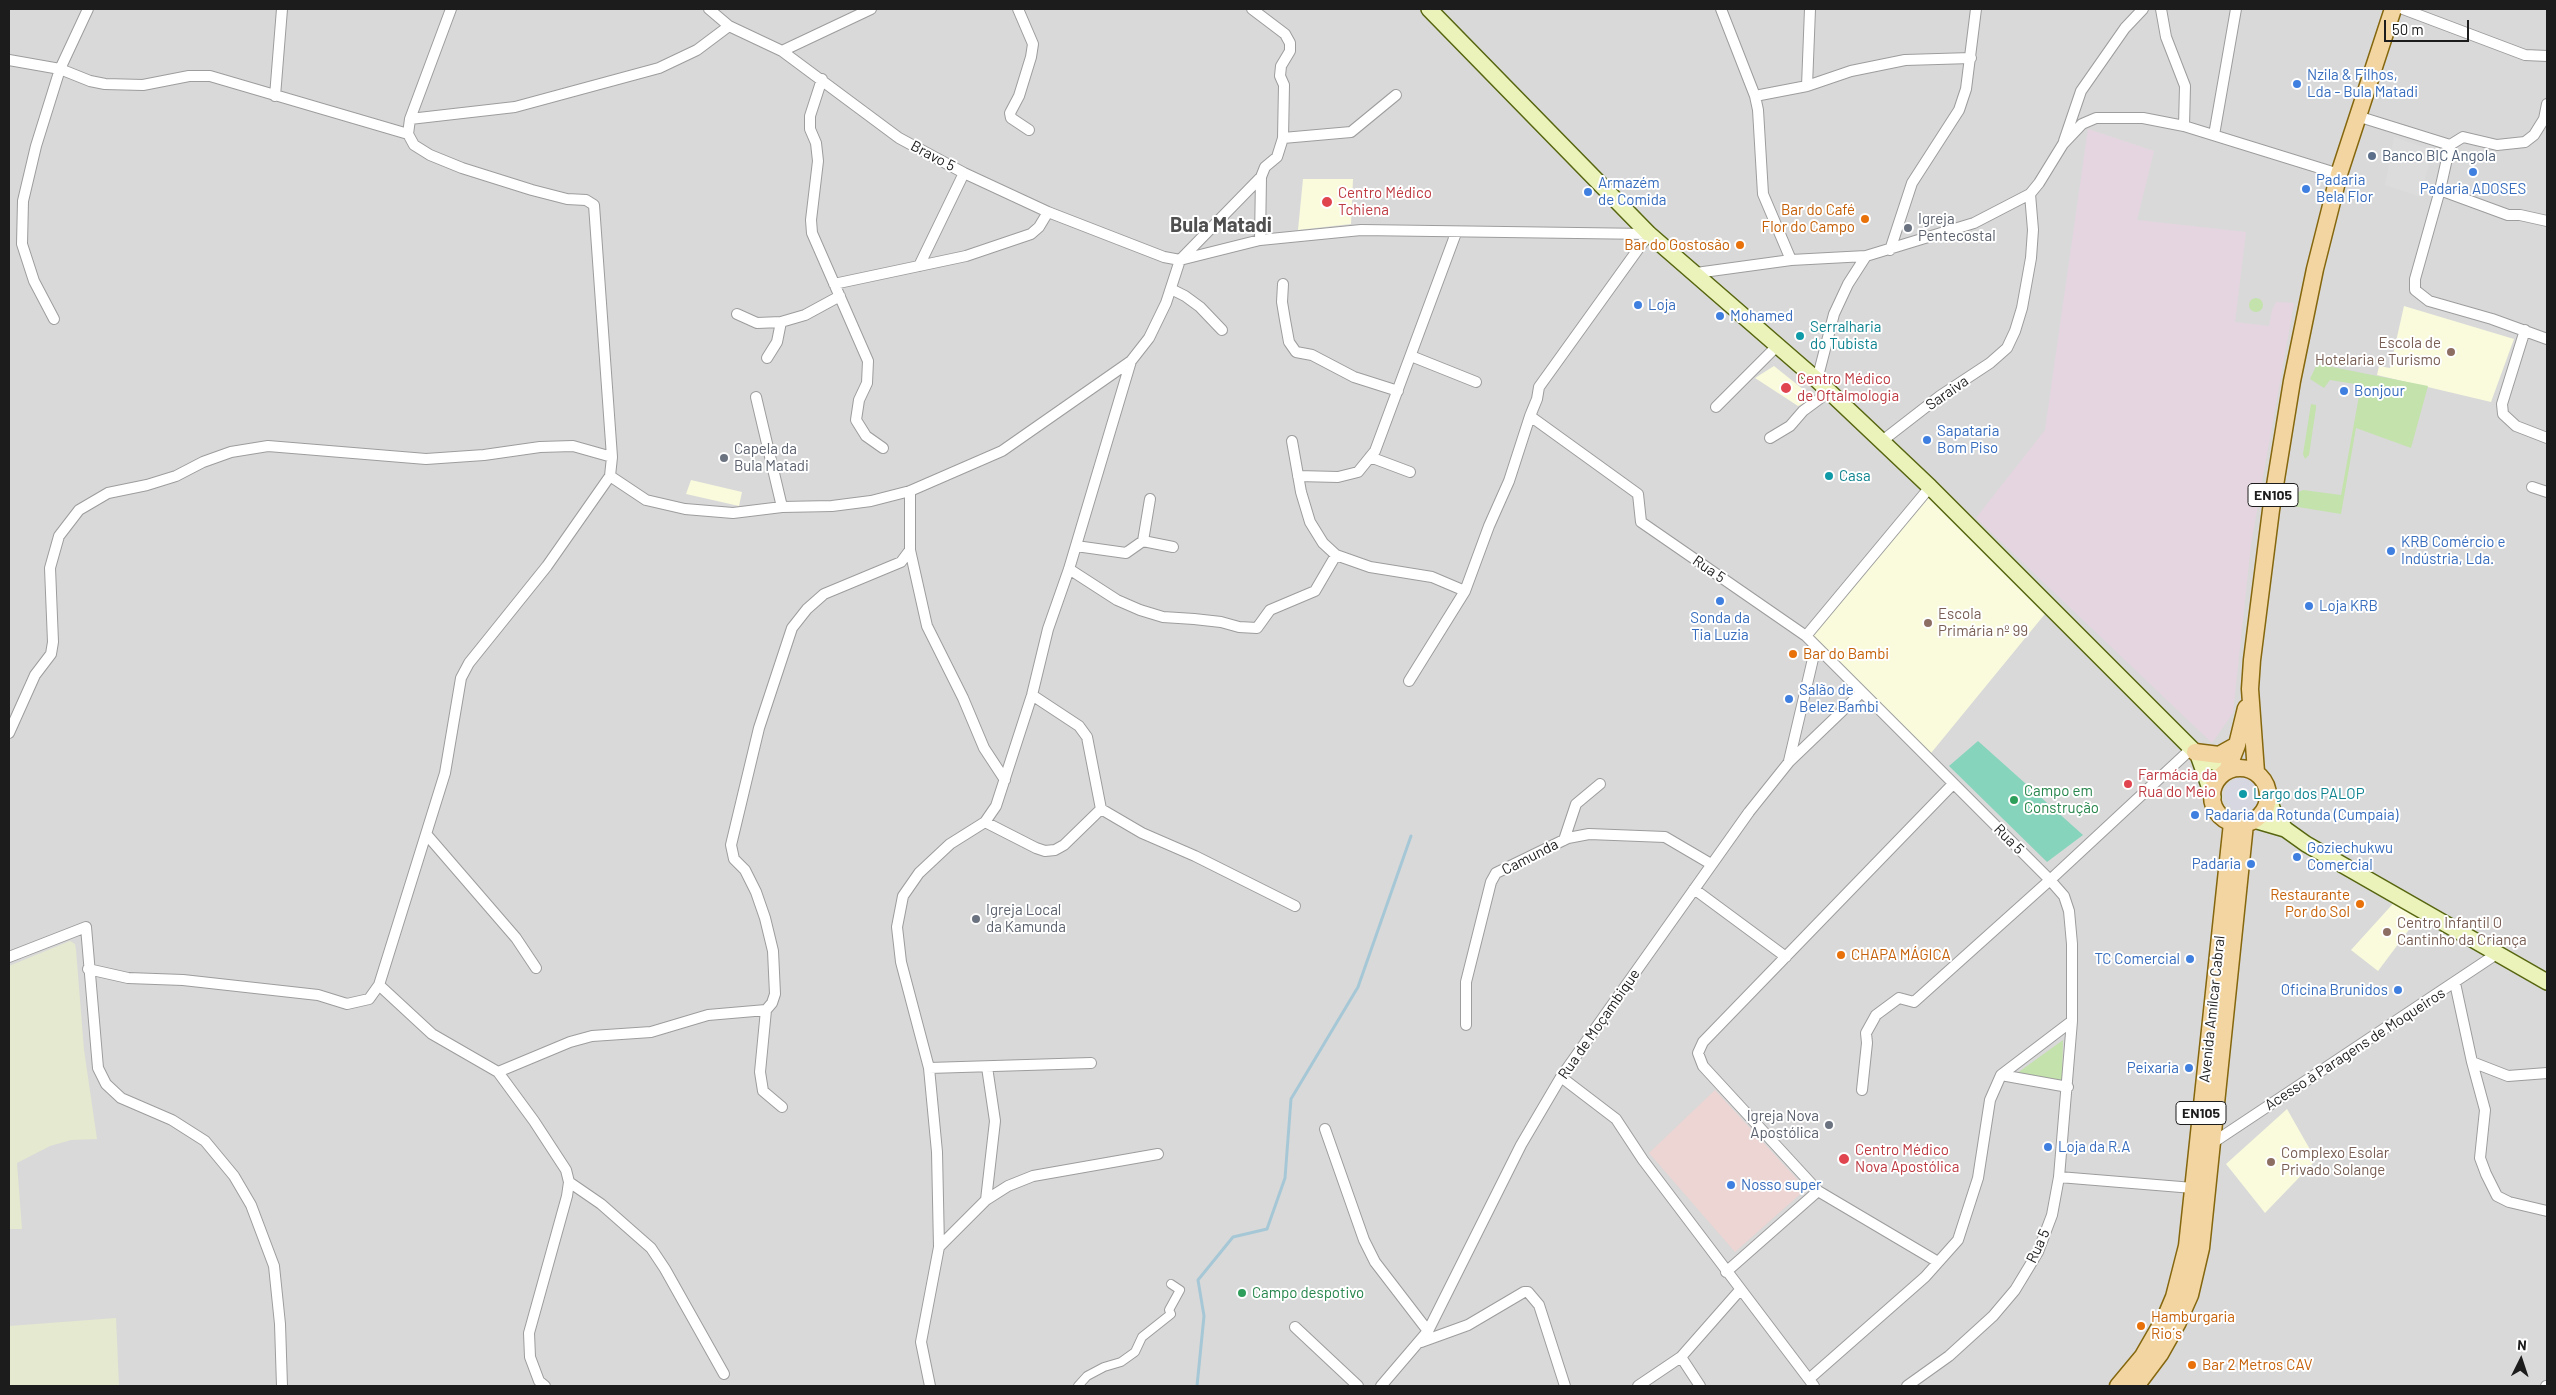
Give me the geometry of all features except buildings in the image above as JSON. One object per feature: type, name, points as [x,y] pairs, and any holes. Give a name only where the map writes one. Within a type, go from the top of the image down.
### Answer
[{"type":"main road","points":[[1429,9],[1442,16],[1649,234],[1778,345],[1882,441],[2195,752],[2228,768],[2247,768],[2256,772]]},
{"type":"main road","name":"EN105","points":[[2213,797],[2213,787],[2217,779],[2228,768],[2238,745],[2250,689],[2270,518],[2292,381],[2308,302],[2339,174],[2393,9]]},
{"type":"main road","name":"EN105","points":[[2244,822],[2263,813],[2268,795],[2263,779],[2256,772],[2250,689]]},
{"type":"main road","points":[[2195,752],[2219,755],[2238,745]]},
{"type":"main road","points":[[2195,752],[2217,812],[2244,822],[2285,829]]},
{"type":"main road","points":[[2268,795],[2273,811],[2285,829],[2306,844],[2547,982]]},
{"type":"main road","name":"Avenida Amílcar Cabral","points":[[2136,1386],[2170,1337],[2190,1295],[2201,1248],[2244,822]]},
{"type":"main road","name":"Avenida Amílcar Cabral","points":[[2118,1386],[2156,1336],[2174,1297],[2188,1246],[2193,1188],[2244,822]]},
{"type":"street","points":[[54,319],[34,282],[22,244],[23,209],[36,146],[60,69],[88,9]]},
{"type":"street","points":[[275,96],[282,9]]},
{"type":"street","points":[[88,969],[128,978],[183,980],[318,996],[348,1004],[368,999],[379,985],[445,773],[461,678],[469,663],[546,566],[610,476],[612,457],[594,205],[586,200],[567,199],[532,190],[446,162],[414,145],[408,134],[410,119],[451,9]]},
{"type":"street","name":"Bravo 5","points":[[710,9],[729,26],[782,50],[822,78],[899,138],[964,173],[1048,212],[1164,257],[1180,260]]},
{"type":"street","points":[[782,50],[871,9]]},
{"type":"street","points":[[1018,9],[1032,44],[1031,57],[1019,96],[1010,113],[1011,118],[1029,130]]},
{"type":"street","points":[[1252,9],[1285,34],[1290,43],[1290,51],[1281,66],[1280,76],[1284,85],[1283,138],[1277,157],[1265,167],[1261,177],[1260,240]]},
{"type":"street","points":[[1721,9],[1755,96],[1758,110],[1763,194],[1791,260]]},
{"type":"street","points":[[1807,86],[1810,9]]},
{"type":"street","points":[[1890,250],[1912,183],[1959,110],[1966,88],[1976,9]]},
{"type":"street","points":[[1696,273],[1791,260],[1866,256],[1974,223],[2030,194],[2040,183],[2063,144],[2081,91],[2125,28],[2143,9]]},
{"type":"street","points":[[2161,9],[2166,37],[2185,86],[2184,126]]},
{"type":"street","points":[[2214,135],[2236,9]]},
{"type":"street","points":[[2403,9],[2525,55],[2547,56]]},
{"type":"street","points":[[410,119],[515,108],[659,68],[697,50],[729,26]]},
{"type":"street","points":[[1755,96],[1807,86],[1851,71],[1905,60],[1971,58]]},
{"type":"street","points":[[9,60],[60,69],[90,81],[114,84],[143,85],[189,76],[210,76],[408,134]]},
{"type":"street","points":[[822,78],[810,116],[810,128],[816,143],[818,161],[811,220],[812,233],[868,361],[867,383],[859,400],[856,420],[866,436],[883,448]]},
{"type":"street","points":[[1283,138],[1351,132],[1396,95]]},
{"type":"street","points":[[2547,104],[2544,119],[2534,135],[2525,142],[2497,145],[2463,137],[2450,145],[2440,190],[2415,279],[2416,290],[2429,301],[2525,330],[2547,339]]},
{"type":"street","points":[[2357,116],[2450,145]]},
{"type":"street","points":[[2063,144],[2082,124],[2096,118],[2143,118],[2184,126],[2339,174]]},
{"type":"street","points":[[919,266],[964,173]]},
{"type":"street","points":[[610,476],[646,500],[685,509],[733,513],[871,501],[910,491],[1002,451],[1131,361],[1149,338],[1180,260],[1261,177]]},
{"type":"street","points":[[2440,190],[2508,216],[2520,215],[2547,220]]},
{"type":"street","points":[[1882,441],[2007,348],[2015,331],[2031,258],[2033,230],[2030,194]]},
{"type":"street","points":[[834,284],[966,256],[1031,234],[1039,227],[1048,212]]},
{"type":"street","points":[[1180,260],[1260,240],[1361,230],[1456,233],[1649,234]]},
{"type":"street","points":[[1298,476],[1338,477],[1358,472],[1375,451],[1456,233]]},
{"type":"street","points":[[1409,682],[1465,591],[1489,526],[1509,481],[1539,387],[1649,234]]},
{"type":"street","points":[[1817,380],[1834,314],[1848,284],[1866,256]]},
{"type":"street","points":[[1283,284],[1282,302],[1289,342],[1296,352],[1312,355],[1354,377],[1398,391]]},
{"type":"street","points":[[1170,289],[1185,296],[1200,307],[1222,330]]},
{"type":"street","points":[[737,314],[757,322],[781,322],[805,314],[840,296]]},
{"type":"street","points":[[767,358],[777,342],[781,322]]},
{"type":"street","points":[[2525,330],[2502,404],[2503,414],[2516,426],[2547,438]]},
{"type":"street","points":[[1716,407],[1778,345]]},
{"type":"street","points":[[1411,356],[1476,382]]},
{"type":"street","points":[[930,1386],[921,1342],[939,1247],[937,1152],[929,1068],[901,962],[897,926],[903,896],[919,873],[950,844],[985,822],[996,806],[1032,695],[1048,629],[1076,546],[1131,361]]},
{"type":"street","points":[[1770,438],[1790,426],[1803,411],[1830,392]]},
{"type":"street","points":[[756,397],[782,508]]},
{"type":"street","name":"Rua 5","points":[[1530,416],[1638,494],[1641,522],[1806,636],[2064,896],[2070,912],[2072,1021],[2059,1177],[2052,1215],[2038,1252],[2015,1290],[1993,1316],[1950,1356],[1907,1386]]},
{"type":"street","points":[[1292,441],[1298,476],[1310,522],[1323,543],[1336,555],[1370,567],[1432,577],[1465,591]]},
{"type":"street","points":[[9,733],[35,676],[51,654],[53,642],[50,568],[59,536],[79,510],[108,493],[147,486],[176,476],[231,452],[268,446],[426,459],[484,455],[540,446],[572,446],[612,457]]},
{"type":"street","points":[[1370,457],[1410,472]]},
{"type":"street","points":[[1806,636],[1930,487]]},
{"type":"street","points":[[2532,487],[2547,492]]},
{"type":"street","points":[[910,491],[910,550],[927,626],[963,698],[984,748],[1005,780]]},
{"type":"street","points":[[1076,546],[1126,553],[1143,541],[1150,499]]},
{"type":"street","points":[[1143,541],[1173,547]]},
{"type":"street","points":[[782,1107],[763,1091],[760,1072],[766,1010],[772,1003],[775,994],[773,951],[756,892],[745,870],[734,859],[731,845],[759,728],[792,628],[807,609],[824,594],[901,562],[910,550]]},
{"type":"street","points":[[1069,568],[1117,600],[1140,610],[1163,617],[1194,619],[1239,627],[1257,628],[1270,610],[1315,591],[1336,555]]},
{"type":"street","points":[[1789,762],[1816,646]]},
{"type":"street","name":"Rua de Moçambique","points":[[1381,1386],[1421,1342],[1428,1331],[1521,1145],[1561,1077],[1711,864],[1789,762],[1862,692]]},
{"type":"street","points":[[1032,695],[1079,726],[1087,737],[1101,810],[1142,833],[1195,856],[1295,906]]},
{"type":"street","points":[[1862,1090],[1867,1042],[1866,1033],[1876,1016],[1899,998],[1914,1002],[2195,752]]},
{"type":"street","points":[[1564,840],[1576,804],[1600,784]]},
{"type":"street","points":[[1938,1262],[1818,1190],[1703,1066],[1698,1053],[1703,1042],[1953,784]]},
{"type":"street","points":[[985,822],[1036,848],[1045,851],[1055,850],[1064,845],[1101,810]]},
{"type":"street","name":"Camunda","points":[[1466,1025],[1466,982],[1490,882],[1496,873],[1564,840],[1589,834],[1665,837],[1711,864]]},
{"type":"street","points":[[427,835],[516,938],[536,968]]},
{"type":"street","points":[[1694,889],[1786,957]]},
{"type":"street","points":[[9,957],[86,927],[88,969],[98,1068],[106,1084],[121,1098],[172,1120],[205,1141],[234,1176],[251,1205],[274,1266],[280,1324],[282,1386]]},
{"type":"street","name":"Acesso à Paragens de Moqueiros","points":[[2211,1144],[2498,954]]},
{"type":"street","points":[[2455,983],[2472,1062],[2485,1110],[2480,1158],[2486,1174],[2497,1196],[2509,1202],[2547,1211]]},
{"type":"street","points":[[379,985],[432,1034],[498,1072],[534,1121],[566,1170],[569,1182],[567,1196],[529,1333],[530,1357],[539,1381],[545,1386]]},
{"type":"street","points":[[498,1072],[570,1042],[592,1036],[651,1032],[708,1015],[766,1010]]},
{"type":"street","points":[[1561,1077],[1616,1119],[1643,1160],[1811,1383],[1925,1277],[1958,1240],[1978,1178],[1990,1100],[2001,1075],[2072,1021]]},
{"type":"street","points":[[2472,1062],[2508,1076],[2547,1073]]},
{"type":"street","points":[[929,1068],[1091,1063]]},
{"type":"street","points":[[986,1200],[995,1121],[987,1067]]},
{"type":"street","points":[[2001,1075],[2068,1087]]},
{"type":"street","points":[[1324,1129],[1364,1240],[1375,1262],[1428,1331]]},
{"type":"street","points":[[939,1247],[986,1200],[1008,1186],[1033,1176],[1158,1154]]},
{"type":"street","points":[[2059,1177],[2193,1188]]},
{"type":"street","points":[[569,1182],[601,1204],[650,1248],[665,1269],[724,1374]]},
{"type":"street","points":[[1726,1272],[1818,1190]]},
{"type":"street","points":[[1078,1386],[1087,1376],[1104,1367],[1121,1362],[1135,1352],[1142,1337],[1171,1314],[1169,1310],[1180,1290],[1171,1284]]},
{"type":"street","points":[[1638,1386],[1681,1357],[1740,1290]]},
{"type":"street","points":[[1421,1342],[1468,1325],[1524,1292],[1528,1292],[1539,1305],[1565,1386]]},
{"type":"street","points":[[1296,1327],[1358,1386]]},
{"type":"street","points":[[1681,1357],[1700,1386]]},
{"type":"shaded area","points":[[9,9],[2547,9],[2547,1386],[9,1386]]},
{"type":"shaded area","points":[[2088,129],[2154,151],[2137,220],[2246,232],[2235,322],[2269,326],[2272,310],[2276,302],[2294,303],[2251,544],[2233,713],[2212,743],[1976,518],[2045,430]]},
{"type":"shaded area","points":[[2394,137],[2432,150],[2421,197],[2385,185]]},
{"type":"shaded area","name":"Centro Médico Tchiena","points":[[1303,179],[1353,179],[1351,224],[1298,230]]},
{"type":"shaded area","name":"Escola de Hotelaria e Turismo","points":[[2404,306],[2514,339],[2491,402],[2377,375],[2379,366],[2390,368]]},
{"type":"shaded area","name":"Centro Médico de Oftalmologia","points":[[1774,366],[1814,398],[1798,406],[1755,378]]},
{"type":"shaded area","points":[[691,480],[742,492],[739,506],[686,494]]},
{"type":"shaded area","name":"Escola Primária nº 99","points":[[1930,487],[2049,609],[1927,758],[1806,636]]},
{"type":"shaded area","name":"Largo dos PALOP","points":[[2243,777],[2256,782],[2261,795],[2256,808],[2243,813],[2230,808],[2225,795],[2230,782]]},
{"type":"shaded area","name":"Centro Infantil O Cantinho da Criança","points":[[2399,897],[2420,915],[2378,971],[2351,950]]},
{"type":"shaded area","points":[[70,941],[75,944],[76,950],[84,1050],[97,1139],[71,1140],[50,1146],[17,1163],[22,1229],[9,1229],[9,966]]},
{"type":"shaded area","points":[[1715,1090],[1806,1189],[1735,1252],[1649,1153]]},
{"type":"shaded area","name":"Complexo Esolar Privado Solange","points":[[2287,1109],[2316,1160],[2265,1213],[2226,1164]]},
{"type":"shaded area","points":[[116,1318],[119,1386],[9,1386],[9,1326]]},
{"type":"green space","points":[[2253,298],[2259,298],[2263,305],[2259,312],[2253,312],[2249,308],[2249,302]]},
{"type":"green space","points":[[2317,364],[2428,386],[2411,448],[2356,428],[2341,514],[2292,506],[2289,496],[2303,490],[2341,495],[2361,385],[2330,380],[2324,388],[2310,379]]},
{"type":"green space","points":[[2311,404],[2316,405],[2316,408],[2309,455],[2305,459],[2303,454]]},
{"type":"green space","name":"Campo em Construção","points":[[1978,741],[2083,835],[2047,862],[1949,766]]},
{"type":"green space","points":[[2063,1040],[2062,1080],[2016,1074]]},
{"type":"waterway","points":[[1197,1386],[1204,1316],[1198,1280],[1233,1237],[1267,1229],[1285,1178],[1291,1099],[1358,987],[1411,836]]},
{"type":"place","name":"Nzila & Filhos, Lda - Bula Matadi","points":[[2297,84]]},
{"type":"place","name":"Banco BIC Angola","points":[[2372,156]]},
{"type":"place","name":"Padaria ADOSES","points":[[2473,172]]},
{"type":"place","name":"Padaria Bela Flor","points":[[2306,189]]},
{"type":"place","name":"Armazém de Comida","points":[[1588,192]]},
{"type":"place","name":"Centro Médico Tchiena","points":[[1327,202]]},
{"type":"place","name":"Bar do Café Flor do Campo","points":[[1865,219]]},
{"type":"place","name":"Igreja Pentecostal","points":[[1908,228]]},
{"type":"place","name":"Bar do Gostosão","points":[[1740,245]]},
{"type":"place","name":"Loja","points":[[1638,305]]},
{"type":"place","name":"Mohamed","points":[[1720,316]]},
{"type":"place","name":"Serralharia do Tubista","points":[[1800,336]]},
{"type":"place","name":"Escola de Hotelaria e Turismo","points":[[2451,352]]},
{"type":"place","name":"Centro Médico de Oftalmologia","points":[[1786,388]]},
{"type":"place","name":"Bonjour","points":[[2344,391]]},
{"type":"place","name":"Sapataria Bom Piso","points":[[1927,440]]},
{"type":"place","name":"Capela da Bula Matadi","points":[[724,458]]},
{"type":"place","name":"Casa","points":[[1829,476]]},
{"type":"place","name":"KRB Comércio e Indústria, Lda.","points":[[2391,551]]},
{"type":"place","name":"Sonda da Tia Luzia","points":[[1720,601]]},
{"type":"place","name":"Loja KRB","points":[[2309,606]]},
{"type":"place","name":"Escola Primária nº 99","points":[[1928,623]]},
{"type":"place","name":"Bar do Bambi","points":[[1793,654]]},
{"type":"place","name":"Salão de Belez Bambi","points":[[1789,699]]},
{"type":"place","name":"Farmácia da Rua do Meio","points":[[2128,784]]},
{"type":"place","name":"Largo dos PALOP","points":[[2243,794]]},
{"type":"place","name":"Campo em Construção","points":[[2014,800]]},
{"type":"place","name":"Padaria da Rotunda (Cumpaia)","points":[[2195,815]]},
{"type":"place","name":"Goziechukwu Comercial","points":[[2297,857]]},
{"type":"place","name":"Padaria","points":[[2251,864]]},
{"type":"place","name":"Restaurante Por do Sol","points":[[2360,904]]},
{"type":"place","name":"Igreja Local da Kamunda","points":[[976,919]]},
{"type":"place","name":"Centro Infantil O Cantinho da Criança","points":[[2387,932]]},
{"type":"place","name":"CHAPA MÁGICA","points":[[1841,955]]},
{"type":"place","name":"TC Comercial","points":[[2190,959]]},
{"type":"place","name":"Oficina Brunidos","points":[[2398,990]]},
{"type":"place","name":"Peixaria","points":[[2189,1068]]},
{"type":"place","name":"Igreja Nova Apostólica","points":[[1829,1125]]},
{"type":"place","name":"Loja da R.A","points":[[2048,1147]]},
{"type":"place","name":"Centro Médico Nova Apostólica","points":[[1844,1159]]},
{"type":"place","name":"Complexo Esolar Privado Solange","points":[[2271,1162]]},
{"type":"place","name":"Nosso super","points":[[1731,1185]]},
{"type":"place","name":"Campo despotivo","points":[[1242,1293]]},
{"type":"place","name":"Hamburgaria Rio´s","points":[[2141,1326]]},
{"type":"place","name":"Bar 2 Metros CAV","points":[[2192,1365]]},
{"type":"district","name":"Bula Matadi","points":[[1221,225]]}]
